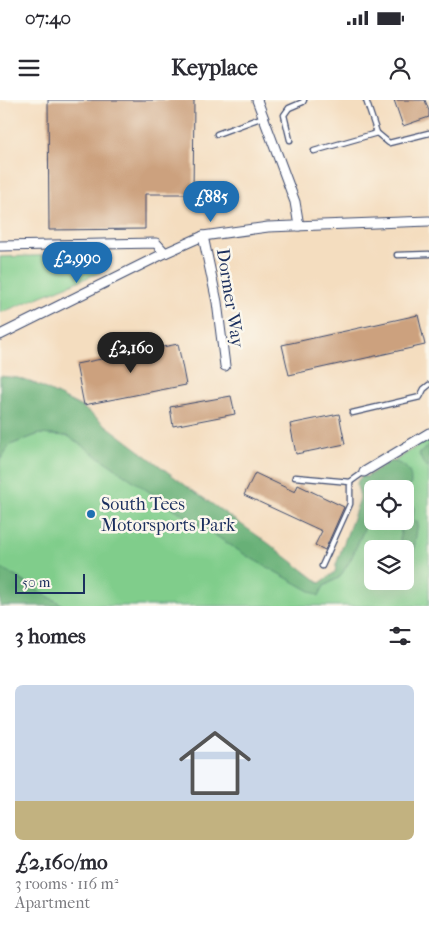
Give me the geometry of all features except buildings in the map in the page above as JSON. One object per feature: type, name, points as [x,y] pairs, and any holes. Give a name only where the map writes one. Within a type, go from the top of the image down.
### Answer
[{"type":"street","points":[[257,100],[295,202],[299,226]]},
{"type":"street","points":[[0,335],[203,236],[268,227],[429,221]]},
{"type":"street","name":"Dormer Way","points":[[203,236],[217,302],[225,366]]},
{"type":"street","points":[[0,246],[156,243],[165,253]]},
{"type":"street","points":[[364,472],[429,434]]},
{"type":"lane","points":[[290,140],[284,115],[289,108],[304,100]]},
{"type":"lane","points":[[366,100],[377,134],[389,143],[429,133]]},
{"type":"lane","points":[[216,134],[263,116]]},
{"type":"lane","points":[[314,151],[377,134]]},
{"type":"lane","points":[[397,255],[429,254]]},
{"type":"lane","points":[[352,413],[420,397],[424,389],[429,385]]},
{"type":"lane","points":[[295,477],[350,482],[364,472]]},
{"type":"lane","points":[[322,566],[350,504],[350,482]]},
{"type":"green space","points":[[93,254],[101,272],[0,313],[0,257]]},
{"type":"green space","points":[[0,376],[18,378],[36,384],[82,407],[189,488],[268,543],[320,583],[335,572],[359,501],[357,483],[359,479],[362,476],[366,477],[391,461],[407,469],[411,480],[364,480],[364,529],[351,559],[340,577],[324,586],[319,596],[247,556],[68,436],[39,434],[10,445],[0,460]]},
{"type":"green space","name":"South Tees Motorsports Park","points":[[39,434],[68,436],[324,586],[340,577],[364,504],[364,530],[414,530],[414,480],[372,480],[373,476],[429,438],[429,606],[64,606],[0,567],[0,460],[10,445]]},
{"type":"green space","points":[[429,445],[429,468],[423,463],[419,454]]},
{"type":"green space","points":[[414,520],[418,522],[414,549],[414,540],[400,540],[401,530],[414,530]]},
{"type":"green space","points":[[0,567],[64,606],[0,606]]},
{"type":"place","name":"South Tees Motorsports Park","points":[[91,514]]}]
